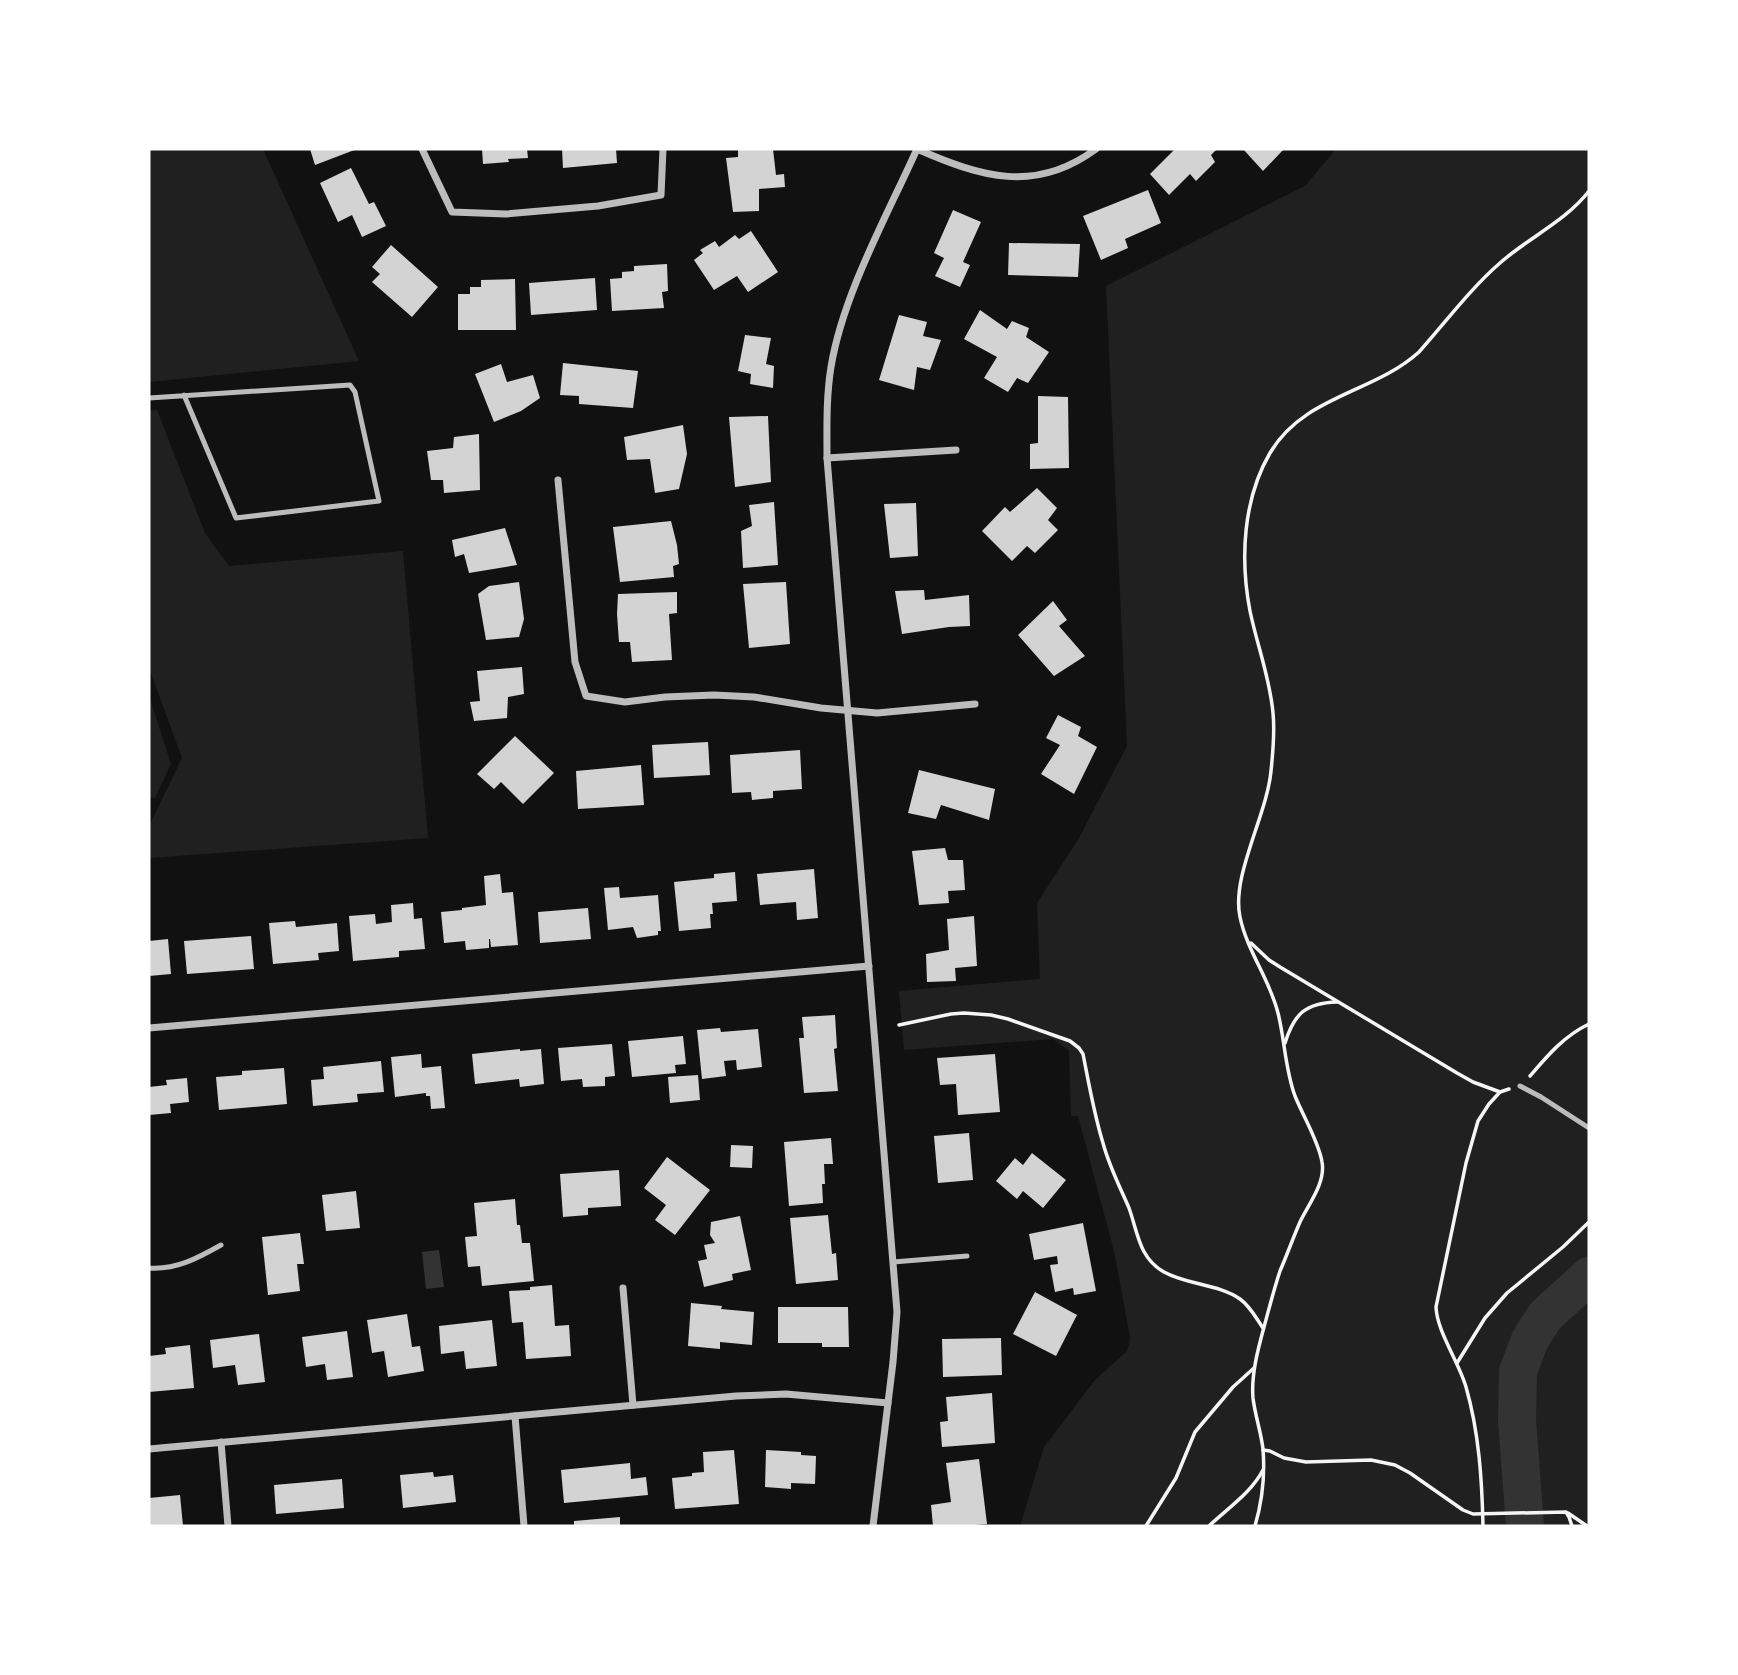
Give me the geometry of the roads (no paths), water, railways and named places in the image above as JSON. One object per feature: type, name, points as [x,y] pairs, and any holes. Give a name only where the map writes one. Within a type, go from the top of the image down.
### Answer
[{"type":"street","points":[[422,149],[452,212],[506,214],[598,206],[661,195],[663,149]]},
{"type":"street","points":[[873,1526],[897,1312],[827,458],[826,411],[831,366],[841,325],[859,277],[917,149],[982,173],[1008,177],[1035,176],[1060,170],[1096,149]]},
{"type":"street","points":[[827,458],[956,450]]},
{"type":"street","points":[[558,480],[575,662],[586,696],[625,702],[714,695],[754,697],[821,708],[877,713],[975,704]]},
{"type":"street","points":[[149,1028],[869,966]]},
{"type":"street","points":[[623,1288],[633,1405]]},
{"type":"street","points":[[149,1449],[736,1396],[786,1394],[888,1403]]},
{"type":"street","points":[[515,1416],[524,1526]]},
{"type":"street","points":[[221,1443],[228,1526]]},
{"type":"lane","points":[[149,398],[350,384],[355,392],[379,501],[236,518],[184,396]]},
{"type":"lane","points":[[1520,1086],[1589,1128]]},
{"type":"lane","points":[[149,1268],[163,1269],[196,1259],[221,1245]]},
{"type":"lane","points":[[893,1262],[967,1256]]},
{"type":"waterway","points":[[1525,1526],[1517,1420],[1518,1371],[1530,1340],[1545,1316],[1589,1276]]}]
